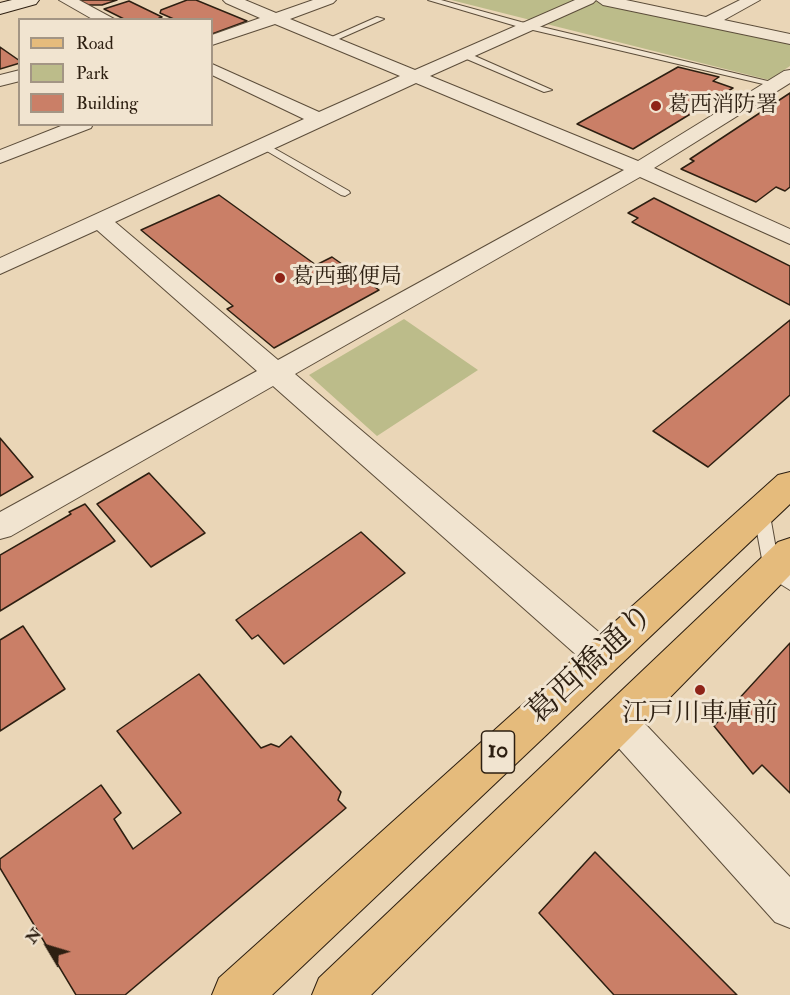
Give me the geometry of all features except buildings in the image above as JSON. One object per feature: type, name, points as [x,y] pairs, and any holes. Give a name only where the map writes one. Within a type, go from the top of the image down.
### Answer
[{"type":"main road","name":"葛西橋通り","points":[[236,995],[776,497]]},
{"type":"main road","name":"葛西橋通り","points":[[336,995],[784,568]]},
{"type":"street","points":[[0,9],[30,0]]},
{"type":"street","points":[[67,0],[104,18]]},
{"type":"street","points":[[231,0],[639,169],[790,237]]},
{"type":"street","points":[[213,40],[328,0]]},
{"type":"street","points":[[4,258],[99,220],[319,119],[588,0]]},
{"type":"street","points":[[603,0],[790,39]]},
{"type":"street","points":[[710,21],[752,0]]},
{"type":"street","points":[[214,72],[319,119]]},
{"type":"street","points":[[0,81],[18,76]]},
{"type":"street","points":[[0,527],[639,169],[783,79]]},
{"type":"street","points":[[0,157],[79,126]]},
{"type":"street","points":[[99,220],[602,656]]},
{"type":"street","points":[[619,723],[790,907]]},
{"type":"lane","points":[[432,0],[528,26],[783,79]]},
{"type":"lane","points":[[329,40],[380,19]]},
{"type":"lane","points":[[465,55],[547,90]]},
{"type":"lane","points":[[263,145],[345,194]]},
{"type":"lane","points":[[776,497],[784,568]]},
{"type":"green space","points":[[451,0],[590,0],[790,42],[790,66],[769,80]]},
{"type":"green space","points":[[404,319],[478,370],[377,436],[309,375]]},
{"type":"place","name":"葛西消防署","points":[[656,106]]},
{"type":"place","name":"葛西郵便局","points":[[280,278]]},
{"type":"place","name":"江戸川車庫前","points":[[700,690]]}]
